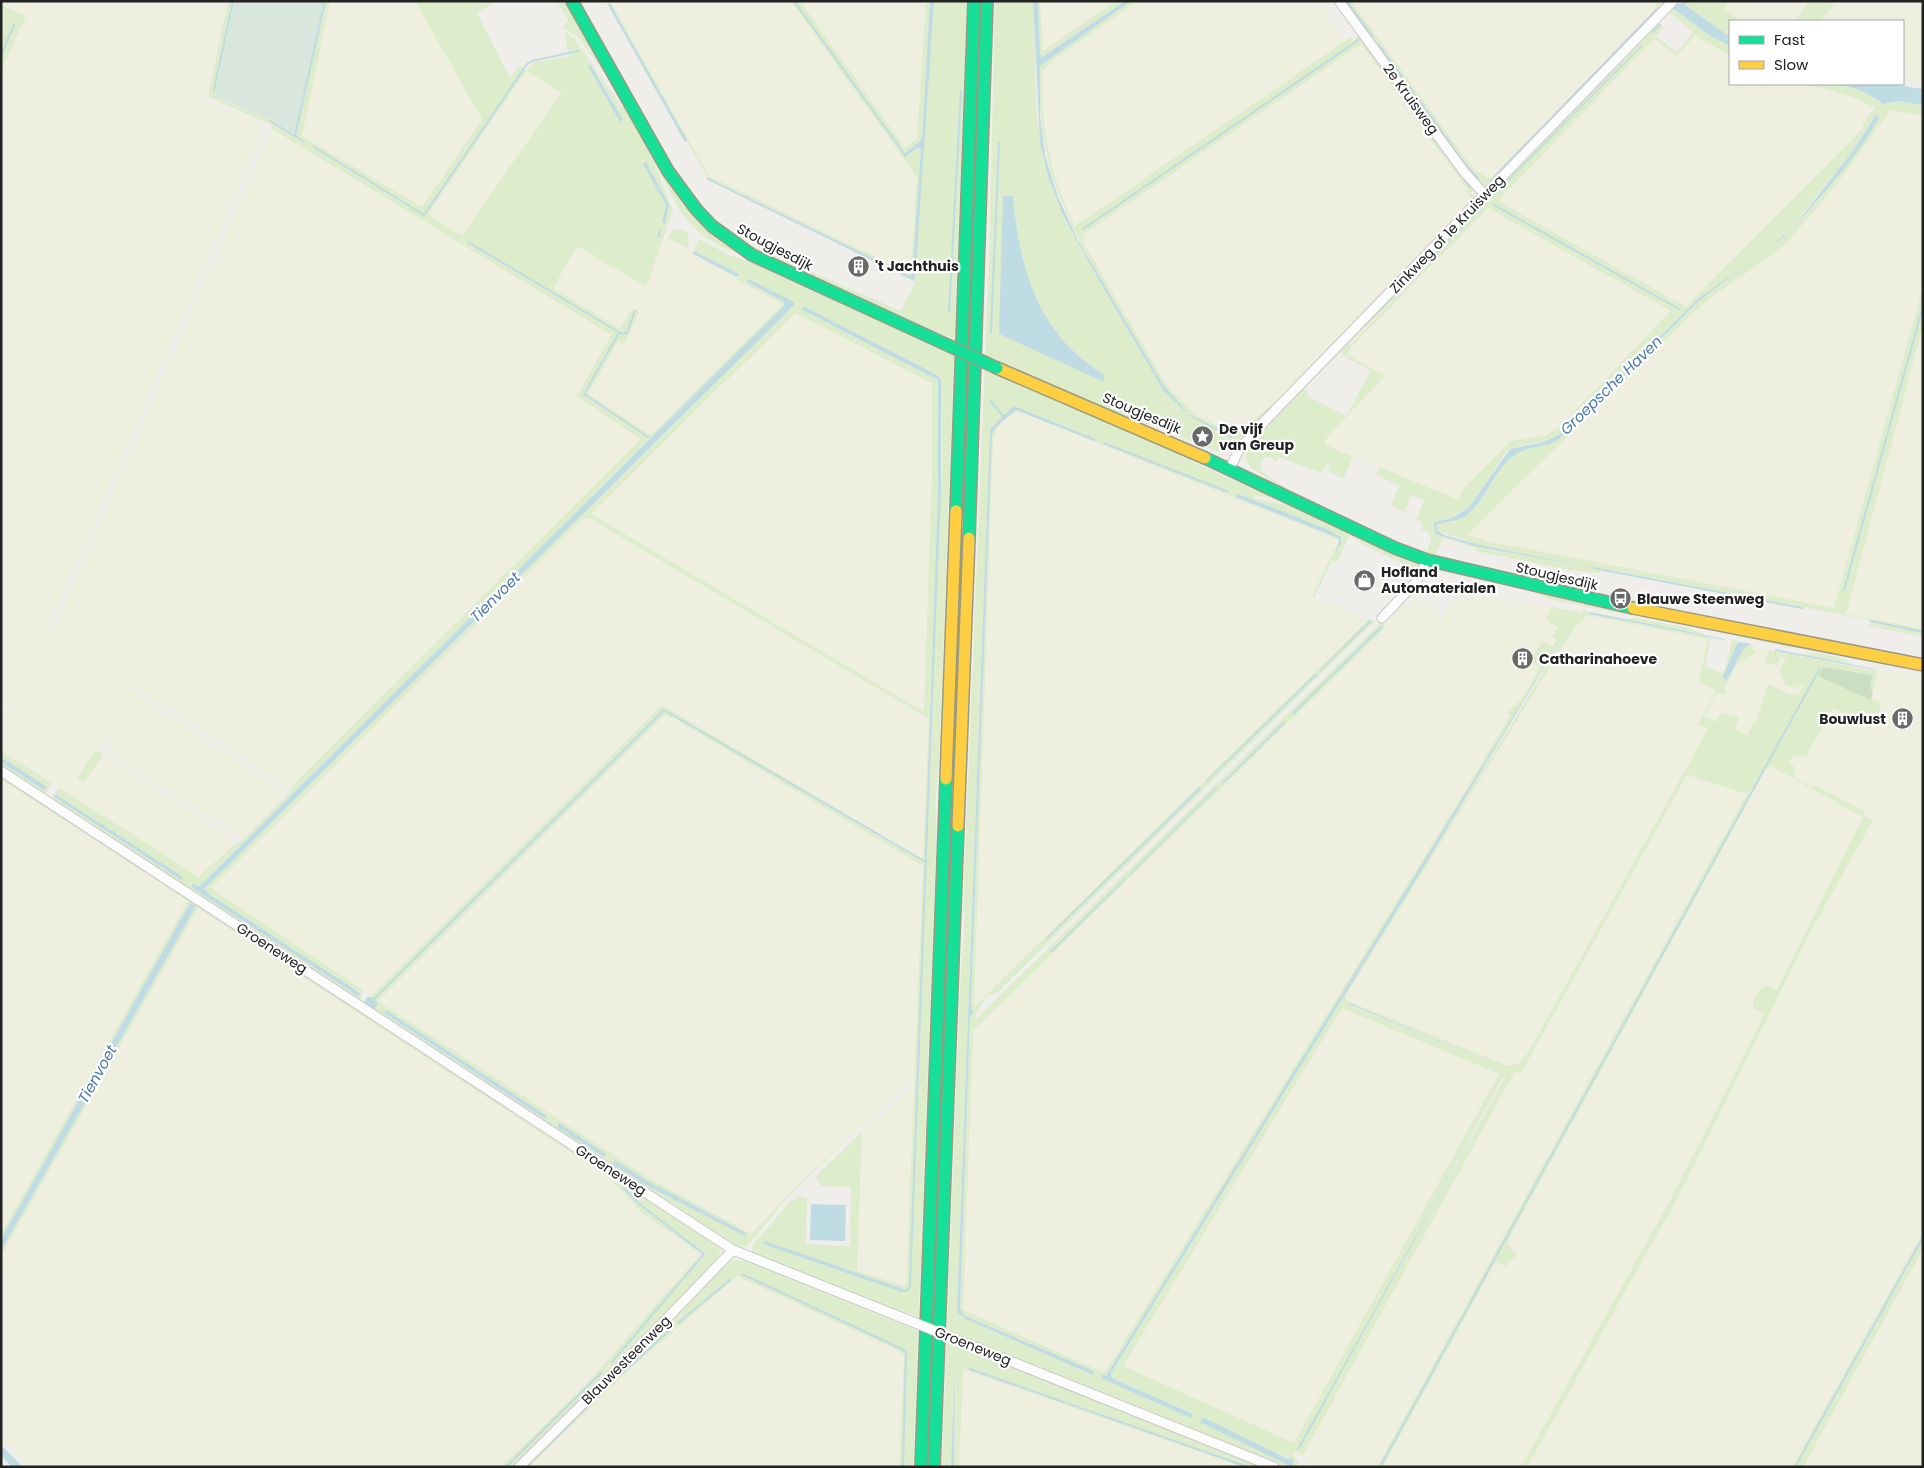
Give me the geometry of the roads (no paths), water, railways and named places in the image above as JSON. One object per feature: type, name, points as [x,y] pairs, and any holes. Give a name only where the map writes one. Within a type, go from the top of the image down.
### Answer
[{"type":"main road","name":"Stougjesdijk","points":[[572,1],[675,183],[690,204],[710,225],[733,244],[763,260],[996,368],[1158,436],[1389,545],[1426,560],[1649,612],[1923,665]]},
{"type":"main road","points":[[921,1467],[974,1]]},
{"type":"main road","points":[[934,1467],[983,170],[987,1]]},
{"type":"street","name":"2e Kruisweg","points":[[1339,1],[1465,173],[1485,195]]},
{"type":"street","name":"Zinkweg of 1e Kruisweg","points":[[1229,470],[1237,452],[1250,436],[1671,4]]},
{"type":"street","points":[[1382,618],[1416,582],[1426,560]]},
{"type":"street","name":"Groeneweg","points":[[1,771],[733,1250],[1274,1467]]},
{"type":"street","name":"Blauwesteenweg","points":[[519,1467],[622,1365],[733,1250]]},
{"type":"water","points":[[930,1],[934,1],[916,265],[913,265],[921,149],[917,148],[905,157],[903,155],[922,139]]},
{"type":"water","points":[[1033,1],[1038,1],[1040,53],[1042,57],[1125,1],[1131,1],[1040,66],[1040,116],[1045,155],[1058,197],[1078,240],[1163,385],[1189,414],[1232,436],[1231,438],[1190,416],[1163,390],[1062,213],[1048,176],[1040,142]]},
{"type":"water","points":[[1658,1],[1675,1],[1679,4],[1686,1],[1685,5],[1729,36],[1729,45],[1709,35],[1665,3]]},
{"type":"water","points":[[610,4],[687,140],[685,142],[608,5]]},
{"type":"water","points":[[1642,46],[1486,204],[1485,203]]},
{"type":"water","points":[[591,65],[623,120],[620,122],[588,66]]},
{"type":"water","points":[[1842,85],[1896,85],[1923,89],[1923,105],[1898,101],[1884,104],[1860,90]]},
{"type":"water","points":[[1876,115],[1879,118],[1860,148],[1789,233],[1852,152]]},
{"type":"water","points":[[646,162],[669,205],[665,223],[662,222],[666,205],[643,164]]},
{"type":"water","points":[[708,178],[910,276],[915,272],[914,281],[706,179]]},
{"type":"water","points":[[1003,196],[1013,196],[1021,250],[1036,298],[1062,339],[1081,358],[1104,375],[1104,382],[999,334]]},
{"type":"water","points":[[1481,208],[1482,209],[1349,343]]},
{"type":"water","points":[[694,251],[739,274],[737,277],[693,254]]},
{"type":"water","name":"Groepsche Haven","points":[[1754,259],[1700,300],[1559,439],[1516,454],[1502,467],[1481,500],[1468,514],[1461,519],[1436,525],[1438,531],[1444,535],[1480,545],[1595,568],[1478,547],[1435,534],[1434,522],[1453,518],[1469,507],[1510,449],[1544,442],[1559,435],[1699,298]]},
{"type":"water","name":"Tienvoet","points":[[748,279],[794,302],[794,305],[204,889],[360,993],[358,996],[191,887],[193,884],[199,886],[202,884],[784,306],[784,302],[747,282]]},
{"type":"water","points":[[803,306],[937,375],[941,379],[941,489],[932,720],[930,719],[938,495],[938,380],[801,309]]},
{"type":"water","points":[[1014,406],[1096,439],[1095,441],[1016,410],[996,427],[992,434],[971,1002],[973,1013],[970,1016],[960,1309],[965,1316],[1094,1371],[1093,1375],[966,1319],[957,1312],[990,433],[991,428]]},
{"type":"water","points":[[1104,442],[1229,491],[1228,493],[1103,444]]},
{"type":"water","points":[[1238,494],[1322,527],[1341,537],[1341,543],[1334,555],[1339,541],[1338,538],[1236,497]]},
{"type":"water","points":[[1590,612],[1724,639],[1724,640],[1590,614]]},
{"type":"water","points":[[1573,619],[1428,860],[1111,1373],[1111,1377],[1116,1380],[1193,1414],[1191,1418],[1101,1378],[1103,1375],[1106,1376]]},
{"type":"water","points":[[1370,620],[1372,621],[1321,671],[1320,670]]},
{"type":"water","points":[[1382,625],[1383,627],[1294,714],[1292,713]]},
{"type":"water","points":[[1738,642],[1751,644],[1744,648],[1727,680],[1722,678]]},
{"type":"water","points":[[1775,649],[1874,669],[1874,670],[1775,651]]},
{"type":"water","points":[[1316,673],[1317,675],[1206,781]]},
{"type":"water","points":[[1284,721],[1285,723],[1223,784],[1222,783]]},
{"type":"water","points":[[1,757],[47,787],[44,790],[1,762]]},
{"type":"water","points":[[1200,787],[1201,789],[1045,939]]},
{"type":"water","points":[[1216,788],[1217,789],[1129,874]]},
{"type":"water","points":[[55,794],[183,877],[181,880],[53,796]]},
{"type":"water","points":[[1125,878],[1052,952],[1050,951]]},
{"type":"water","name":"Tienvoet","points":[[190,903],[196,906],[1,1251],[1,1239]]},
{"type":"water","points":[[1349,1003],[1500,1066],[1348,1004]]},
{"type":"water","points":[[386,1010],[547,1116],[545,1119],[384,1013]]},
{"type":"water","points":[[1504,1077],[1299,1450],[1297,1449]]},
{"type":"water","points":[[559,1123],[606,1154],[604,1157],[557,1127]]},
{"type":"water","points":[[615,1160],[649,1182],[746,1233],[745,1236],[644,1184],[613,1164]]},
{"type":"water","points":[[811,1204],[846,1205],[845,1241],[810,1240]]},
{"type":"water","points":[[765,1241],[903,1289],[902,1292],[763,1244]]},
{"type":"water","points":[[955,1369],[954,1467],[951,1467]]},
{"type":"water","points":[[1202,1417],[1286,1458],[1294,1459],[1292,1467],[1202,1423],[1200,1424]]},
{"type":"water","points":[[1,1445],[23,1467],[12,1467],[1,1456]]},
{"type":"waterway","points":[[214,90],[233,1]]},
{"type":"waterway","points":[[295,136],[325,1]]},
{"type":"waterway","points":[[794,1],[905,155]]},
{"type":"waterway","points":[[1347,1],[1372,36]]},
{"type":"waterway","points":[[1494,177],[1656,10]]},
{"type":"waterway","points":[[1,55],[14,25]]},
{"type":"waterway","points":[[1652,33],[1660,25]]},
{"type":"waterway","points":[[1083,229],[1360,39]]},
{"type":"waterway","points":[[1379,45],[1465,164],[1478,178]]},
{"type":"waterway","points":[[1368,49],[1469,186]]},
{"type":"waterway","points":[[314,147],[424,215],[527,64],[532,61],[578,51]]},
{"type":"waterway","points":[[949,312],[961,91]]},
{"type":"waterway","points":[[270,121],[303,141]]},
{"type":"waterway","points":[[991,333],[999,143]]},
{"type":"waterway","points":[[1494,205],[1679,309]]},
{"type":"waterway","points":[[660,230],[660,236]]},
{"type":"waterway","points":[[468,242],[622,334],[627,333],[635,311]]},
{"type":"waterway","points":[[1844,590],[1923,306]]},
{"type":"waterway","points":[[619,333],[584,394],[648,437]]},
{"type":"waterway","points":[[990,400],[1004,417]]},
{"type":"waterway","points":[[1593,568],[1802,608]]},
{"type":"waterway","points":[[1871,621],[1923,632]]},
{"type":"waterway","points":[[1380,1467],[1820,668]]},
{"type":"waterway","points":[[371,1002],[664,710],[926,862]]},
{"type":"waterway","points":[[902,1291],[908,1290],[910,1285],[931,719]]},
{"type":"waterway","points":[[369,1001],[373,1004]]},
{"type":"waterway","points":[[612,1362],[704,1254],[637,1202],[623,1187]]},
{"type":"waterway","points":[[1795,1467],[1923,1237]]},
{"type":"waterway","points":[[742,1274],[906,1351],[903,1467]]},
{"type":"waterway","points":[[678,1323],[730,1280]]},
{"type":"waterway","points":[[620,1375],[672,1328]]},
{"type":"waterway","points":[[970,1369],[1248,1467]]},
{"type":"waterway","points":[[506,1467],[601,1373]]},
{"type":"waterway","points":[[581,1413],[613,1382]]},
{"type":"waterway","points":[[526,1467],[574,1420]]},
{"type":"place","name":"'t Jachthuis","points":[[859,266]]},
{"type":"place","name":"De vijf van Greup","points":[[1203,437]]},
{"type":"place","name":"Hofland Automaterialen","points":[[1365,580]]},
{"type":"place","name":"Blauwe Steenweg","points":[[1621,599]]},
{"type":"place","name":"Catharinahoeve","points":[[1523,659]]},
{"type":"place","name":"Bouwlust","points":[[1902,719]]}]
